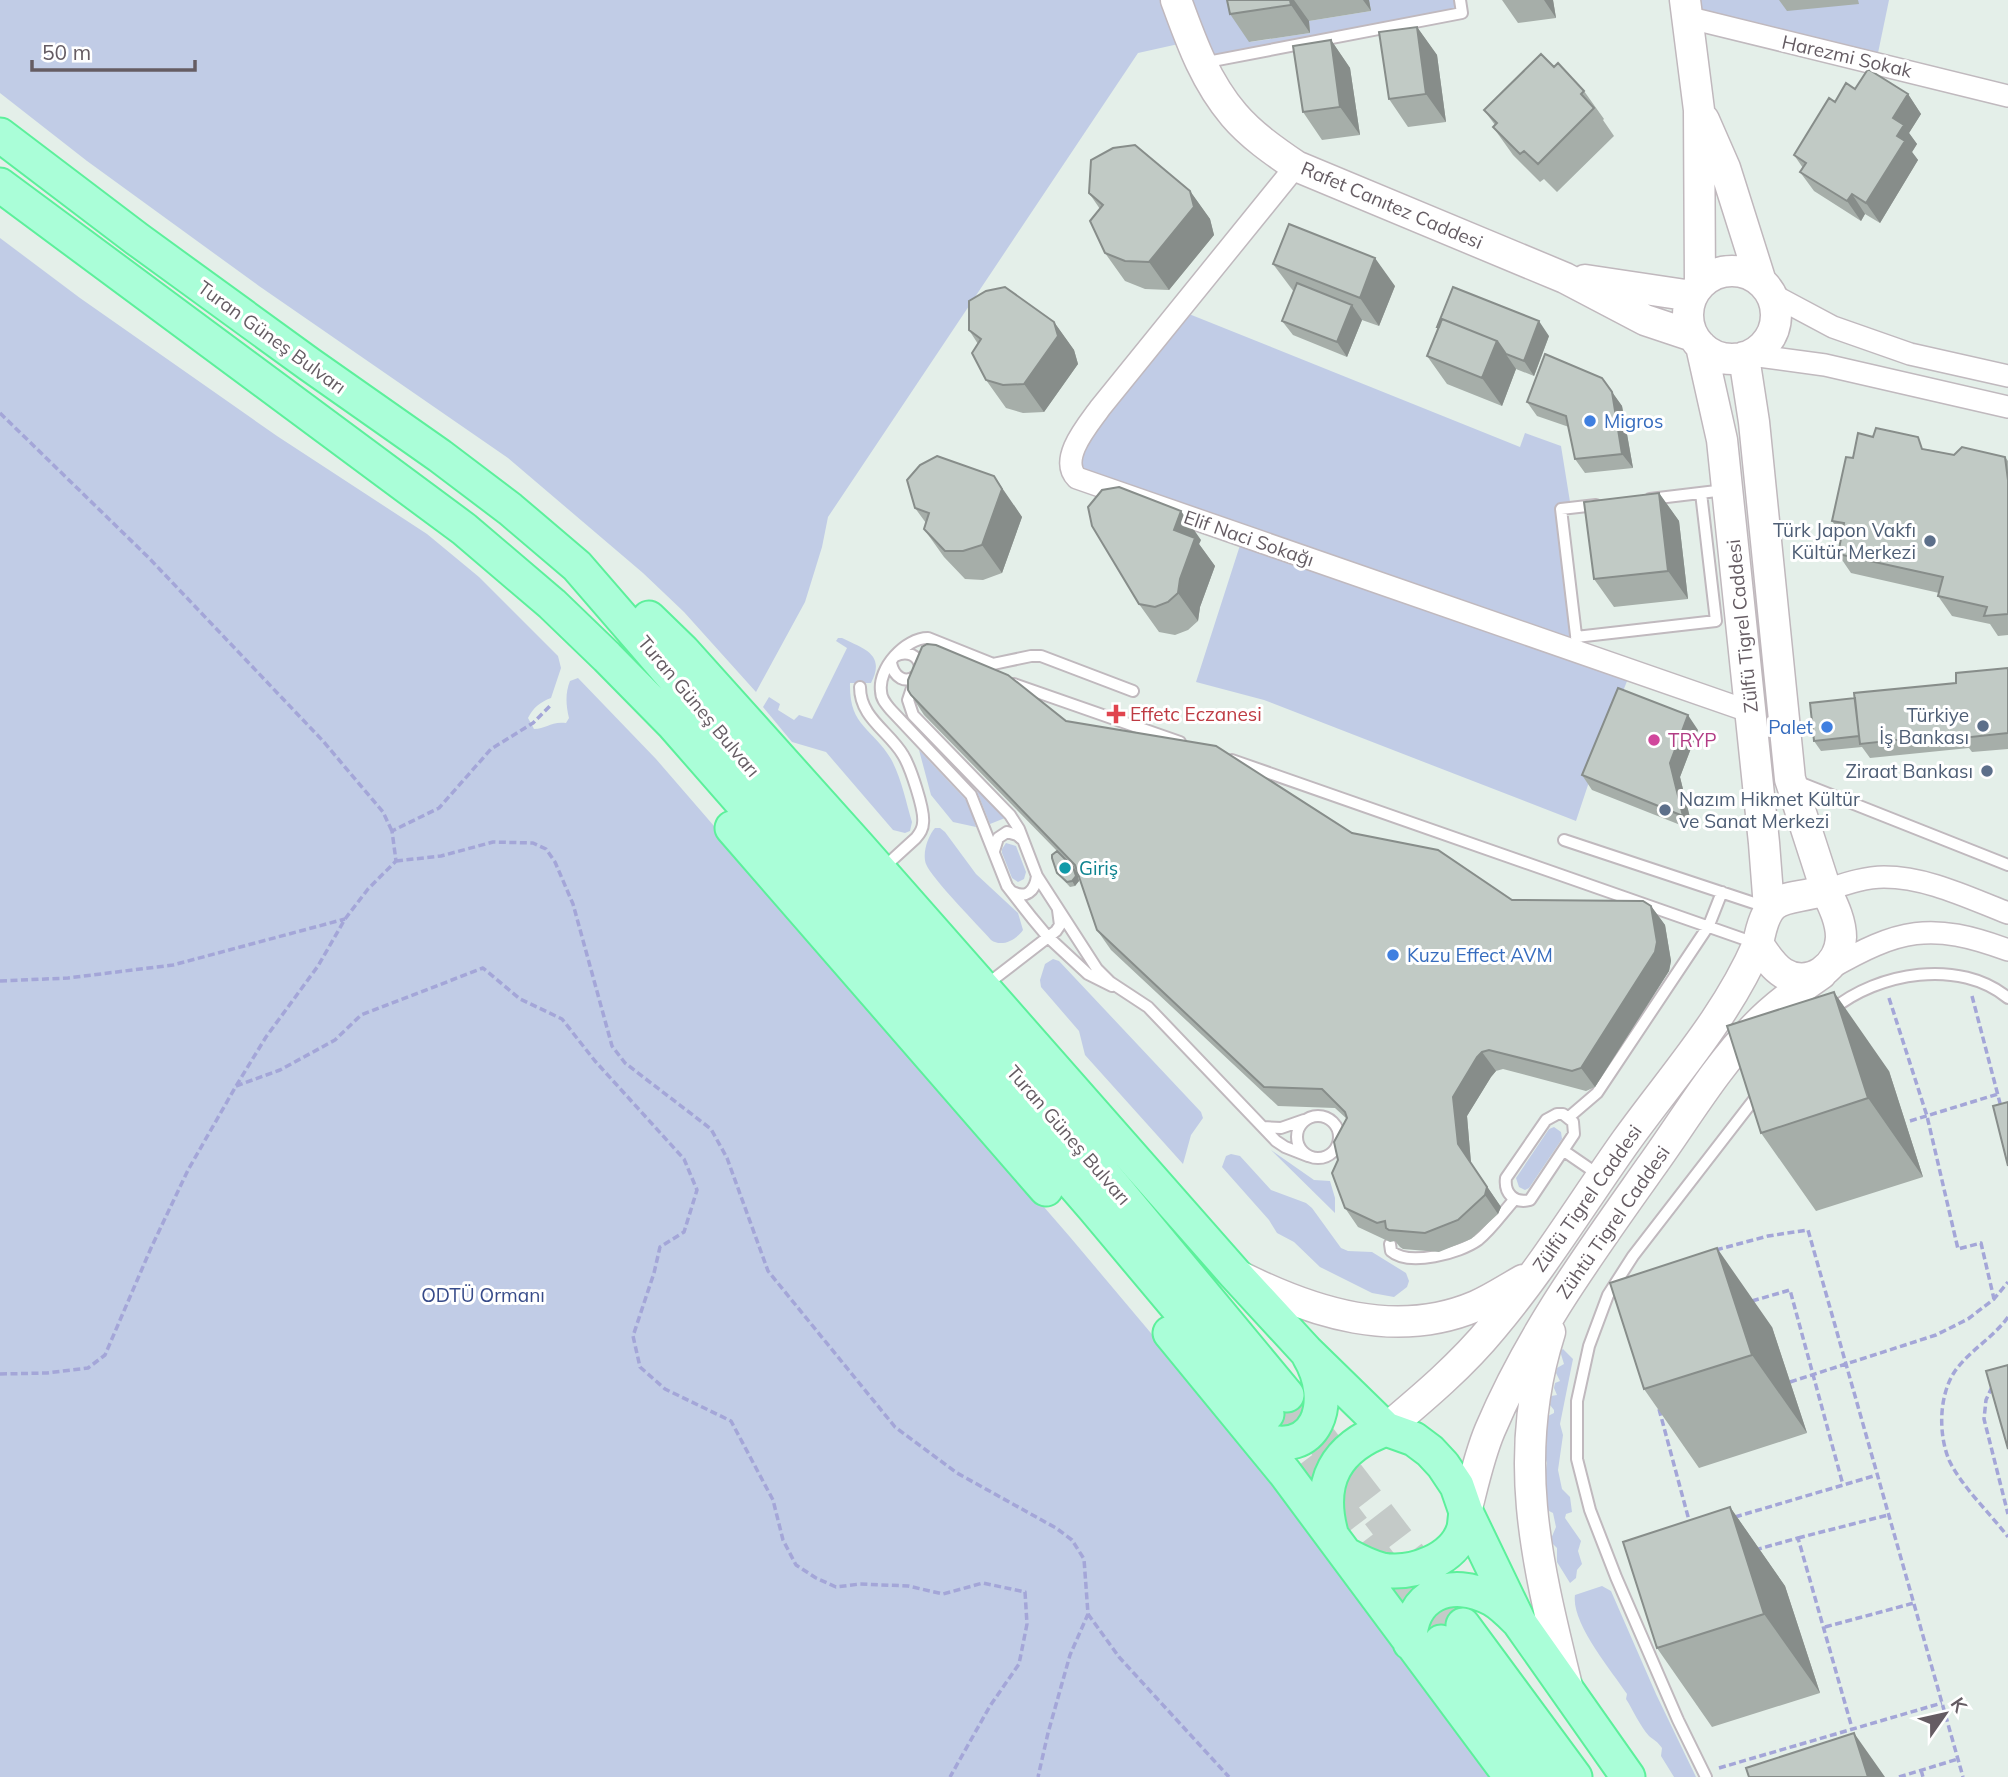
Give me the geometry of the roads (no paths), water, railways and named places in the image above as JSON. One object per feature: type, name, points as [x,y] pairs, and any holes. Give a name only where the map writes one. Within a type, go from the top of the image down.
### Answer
[{"type":"main road","name":"Rafet Canıtez Caddesi","points":[[1176,0],[1200,63],[1213,86],[1235,116],[1264,144],[1296,166],[1565,278],[1645,320],[1697,341]]},
{"type":"main road","points":[[1686,9],[1699,110],[1696,290]]},
{"type":"main road","points":[[1699,110],[1725,168],[1775,308],[1776,323],[1761,348],[1748,356],[1723,358],[1711,354],[1697,341],[1688,323],[1688,309],[1696,290],[1708,277],[1730,270],[1752,275],[1766,288]]},
{"type":"main road","name":"Turan Güneş Bulvarı","points":[[0,135],[180,270],[440,456],[510,509],[577,566],[1107,1178],[1271,1416]]},
{"type":"main road","name":"Turan Güneş Bulvarı","points":[[0,185],[464,530],[552,604],[607,657],[670,755],[1139,1295],[1271,1416]]},
{"type":"main road","name":"Rafet Canıtez Caddesi","points":[[1565,278],[1696,290]]},
{"type":"main road","name":"Zülfü Tigrel Caddesi","points":[[1697,341],[1722,440],[1714,492],[1751,712],[1769,908]]},
{"type":"main road","name":"Zülfü Tigrel Caddesi","points":[[1748,356],[1790,779],[1826,890]]},
{"type":"main road","points":[[577,566],[636,606],[683,651],[880,870],[1234,1274],[1306,1351],[1386,1429],[1414,1439],[1436,1457],[1453,1477],[1466,1512],[1519,1622],[1628,1777]]},
{"type":"main road","points":[[1826,890],[1841,934],[1837,956],[1821,974],[1805,979],[1782,973],[1758,944],[1764,917],[1769,908],[1790,897],[1826,890]]},
{"type":"main road","name":"Zülfü Tigrel Caddesi","points":[[1386,1429],[1471,1352],[1494,1326],[1717,1019],[1737,987],[1758,944]]},
{"type":"main road","name":"Zühtü Tigrel Caddesi","points":[[1466,1512],[1489,1434],[1503,1402],[1535,1336],[1561,1296],[1714,1077],[1753,1028],[1787,997],[1821,974]]},
{"type":"main road","points":[[1234,1274],[1329,1314],[1394,1321],[1427,1320],[1458,1312],[1490,1299],[1532,1274]]},
{"type":"main road","points":[[1561,1296],[1547,1340],[1536,1390],[1530,1433],[1530,1493],[1535,1548],[1569,1693]]},
{"type":"main road","points":[[1271,1416],[1281,1443],[1295,1441],[1307,1435],[1317,1423],[1322,1407],[1322,1387],[1318,1372],[1306,1351]]},
{"type":"main road","points":[[1271,1416],[1339,1544],[1438,1637],[1575,1777]]},
{"type":"main road","points":[[1386,1429],[1359,1441],[1343,1455],[1332,1471],[1326,1494],[1327,1518],[1339,1544],[1384,1570],[1409,1570],[1438,1559],[1453,1546],[1464,1530],[1466,1512]]},
{"type":"main road","points":[[1519,1622],[1489,1597],[1461,1589],[1445,1590],[1420,1605],[1411,1626],[1438,1637],[1541,1777]]},
{"type":"main road","points":[[1438,1637],[1511,1777]]},
{"type":"street","name":"Harezmi Sokak","points":[[1686,9],[2008,96]]},
{"type":"street","name":"Elif Naci Sokağı","points":[[1296,166],[1100,408],[1079,438],[1072,456],[1072,473],[1077,478],[1577,645],[1751,712]]},
{"type":"street","points":[[1766,288],[1833,327],[1910,354],[2008,376]]},
{"type":"street","points":[[1748,356],[1825,365],[2008,407]]},
{"type":"street","points":[[1826,890],[1883,877],[1913,880],[1934,885],[2008,913]]},
{"type":"street","points":[[1821,974],[1868,947],[1891,938],[1914,934],[1959,934],[2008,950]]},
{"type":"lane","points":[[1200,63],[1462,13],[1460,0]]},
{"type":"lane","points":[[1610,504],[1561,509],[1577,645],[1716,621],[1714,492],[1636,501]]},
{"type":"lane","points":[[1124,991],[1088,974],[1047,936],[1003,877],[971,795],[885,702],[880,687],[903,646],[928,638],[993,664],[1031,656],[1050,658],[1133,691]]},
{"type":"lane","points":[[893,660],[901,653],[911,654],[917,659],[919,672],[908,700],[913,715],[1010,815],[1037,876],[1097,969],[1110,982],[1148,1007],[1263,1127],[1285,1147],[1322,1158],[1338,1146],[1339,1133],[1332,1121],[1319,1115],[1281,1128],[1263,1127]]},
{"type":"lane","points":[[893,660],[894,673],[901,679],[910,680],[937,657],[987,674]]},
{"type":"lane","points":[[1000,679],[1197,748]]},
{"type":"lane","points":[[860,687],[861,701],[866,712],[904,757],[924,820],[921,832],[916,838],[880,870]]},
{"type":"lane","points":[[1223,757],[1758,944]]},
{"type":"lane","points":[[1790,779],[2008,865]]},
{"type":"lane","points":[[994,853],[998,838],[1007,832],[1023,840]]},
{"type":"lane","points":[[1564,840],[1769,908]]},
{"type":"lane","points":[[1011,891],[1018,895],[1029,893],[1034,888],[1037,876]]},
{"type":"lane","points":[[1569,1117],[1597,1093],[1709,925],[1722,892]]},
{"type":"lane","points":[[983,987],[1056,931],[1060,925],[1056,904]]},
{"type":"lane","points":[[1825,1016],[1852,996],[1885,982],[1938,974],[1985,982],[2008,998]]},
{"type":"lane","points":[[1705,1775],[1621,1589],[1590,1510],[1577,1459],[1577,1401],[1589,1346],[1608,1295],[1633,1256],[1765,1085]]},
{"type":"lane","points":[[1557,1114],[1569,1117],[1575,1128],[1564,1151],[1530,1200],[1514,1199],[1508,1192],[1506,1178],[1546,1120],[1557,1114]]},
{"type":"lane","points":[[1305,1120],[1296,1139],[1298,1146],[1308,1156]]},
{"type":"lane","points":[[1564,1151],[1602,1176]]},
{"type":"lane","points":[[1390,1244],[1391,1251],[1396,1256],[1425,1258],[1470,1244],[1481,1237],[1514,1199]]},
{"type":"tunnel","points":[[1287,1395],[1463,1625]]},
{"type":"tunnel","points":[[1273,1422],[1441,1642]]},
{"type":"place","name":"Migros","points":[[1590,421]]},
{"type":"place","name":"Türk Japon Vakfı Kültür Merkezi","points":[[1930,541]]},
{"type":"place","name":"Effetc Eczanesi","points":[[1116,714]]},
{"type":"place","name":"Türkiye İş Bankası","points":[[1983,726]]},
{"type":"place","name":"Palet","points":[[1827,727]]},
{"type":"place","name":"TRYP","points":[[1654,740]]},
{"type":"place","name":"Ziraat Bankası","points":[[1987,771]]},
{"type":"place","name":"Nazım Hikmet Kültür ve Sanat Merkezi","points":[[1665,810]]},
{"type":"place","name":"Giriş","points":[[1065,868]]},
{"type":"place","name":"Kuzu Effect AVM","points":[[1393,955]]},
{"type":"park label","name":"ODTÜ Ormanı","points":[[483,1295]]}]
